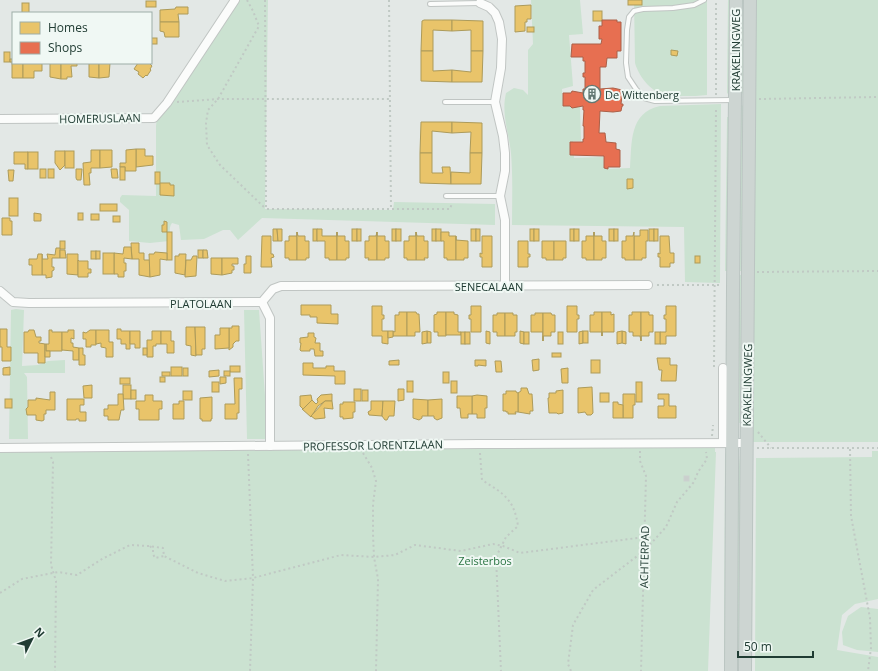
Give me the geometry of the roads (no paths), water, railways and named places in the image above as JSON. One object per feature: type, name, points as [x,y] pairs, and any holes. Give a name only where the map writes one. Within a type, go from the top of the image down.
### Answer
[{"type":"main road","name":"KRAKELINGWEG","points":[[731,671],[728,443],[733,287],[736,0]]},
{"type":"main road","name":"KRAKELINGWEG","points":[[746,671],[746,443],[750,0]]},
{"type":"street","name":"HOMERUSLAAN","points":[[0,119],[154,118],[167,103],[235,0]]},
{"type":"street","points":[[480,3],[489,7],[495,13],[499,22],[502,54],[495,102],[505,152],[505,171],[500,196],[505,220],[505,286]]},
{"type":"street","name":"KRAKELINGWEG","points":[[735,100],[749,99]]},
{"type":"street","name":"SENECALAAN","points":[[262,302],[273,289],[281,286],[648,285]]},
{"type":"street","name":"PLATOLAAN","points":[[0,291],[13,302],[29,303],[262,302]]},
{"type":"street","points":[[262,302],[270,318],[270,446]]},
{"type":"street","name":"KRAKELINGWEG","points":[[723,368],[723,425],[728,443]]},
{"type":"street","name":"PROFESSOR LORENTZLAAN","points":[[0,448],[746,443]]},
{"type":"lane","name":"KRAKELINGWEG","points":[[704,0],[694,5],[634,11],[629,17],[628,24],[626,63],[628,77],[644,98],[655,101],[735,100]]},
{"type":"lane","points":[[430,4],[480,3]]},
{"type":"lane","points":[[445,102],[495,102]]},
{"type":"lane","points":[[446,196],[500,196]]},
{"type":"place","name":"De Wittenberg","points":[[592,94]]},
{"type":"park label","name":"Zeisterbos","points":[[485,560]]}]
